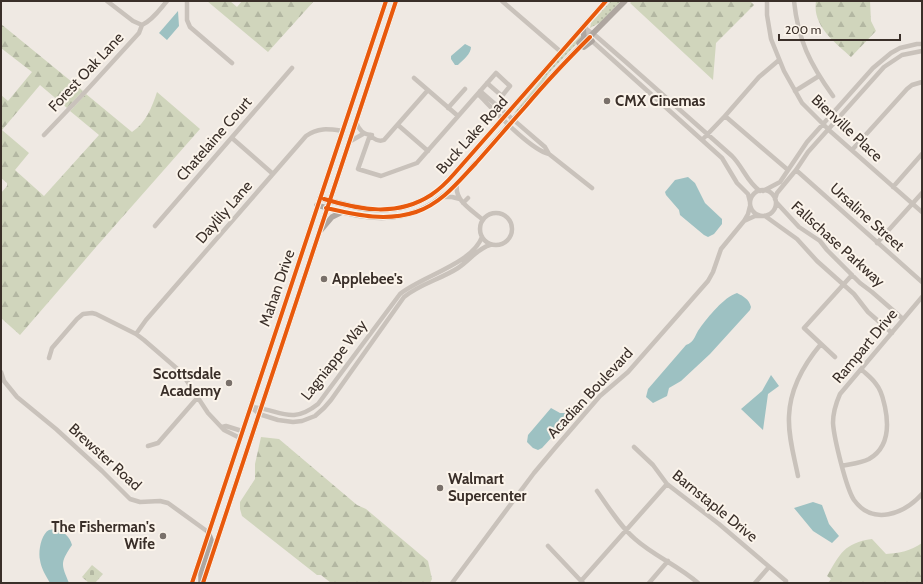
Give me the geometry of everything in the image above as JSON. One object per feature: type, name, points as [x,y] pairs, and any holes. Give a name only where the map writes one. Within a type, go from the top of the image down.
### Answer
[{"type":"main road","name":"Mahan Drive","points":[[192,583],[386,1]]},
{"type":"main road","name":"Mahan Drive","points":[[202,583],[396,1]]},
{"type":"main road","name":"Buck Lake Road","points":[[320,198],[372,210],[396,209],[414,204],[430,196],[454,174],[606,1]]},
{"type":"main road","name":"Buck Lake Road","points":[[317,205],[367,217],[384,218],[401,216],[417,211],[442,197],[457,184],[560,68],[592,37],[625,1]]},
{"type":"main road","points":[[549,80],[550,73],[584,38],[583,27]]},
{"type":"main road","points":[[363,72],[366,75],[367,86]]},
{"type":"main road","points":[[318,234],[332,217],[342,212]]},
{"type":"main road","points":[[280,316],[284,318],[287,327]]},
{"type":"main road","points":[[202,583],[201,571],[211,540],[208,532]]},
{"type":"street","points":[[106,1],[133,21],[142,25]]},
{"type":"street","name":"Forest Oak Lane","points":[[44,135],[139,33],[142,25],[155,15],[167,1]]},
{"type":"street","points":[[187,1],[187,20],[190,27],[232,63]]},
{"type":"street","points":[[502,1],[561,52]]},
{"type":"street","name":"Bienville Place","points":[[767,1],[767,15],[771,39],[779,60],[802,103],[828,130],[922,212]]},
{"type":"street","points":[[794,1],[796,21],[807,55],[833,96]]},
{"type":"street","points":[[583,27],[631,77],[725,162],[733,177],[748,194],[754,213],[763,216]]},
{"type":"street","points":[[592,37],[636,71],[707,134],[737,161],[749,182],[762,191],[770,193],[775,200]]},
{"type":"street","points":[[750,204],[753,195],[780,182],[807,142],[824,125],[873,68],[891,53],[900,48],[922,44]]},
{"type":"street","points":[[744,221],[755,216],[763,216],[773,211],[777,193],[796,170],[808,152],[884,67],[902,54],[922,51]]},
{"type":"street","points":[[702,140],[759,77],[779,60]]},
{"type":"street","name":"Chatelaine Court","points":[[155,226],[292,68]]},
{"type":"street","points":[[631,77],[636,71]]},
{"type":"street","points":[[370,135],[358,168],[382,176],[417,163],[479,93],[487,83],[496,73],[510,86],[502,96],[487,83]]},
{"type":"street","points":[[795,91],[819,76]]},
{"type":"street","points":[[414,78],[458,116]]},
{"type":"street","points":[[852,150],[907,89],[912,85],[922,82]]},
{"type":"street","points":[[448,108],[465,89]]},
{"type":"street","points":[[348,142],[363,134],[370,135],[371,138],[379,140],[384,139],[428,90]]},
{"type":"street","points":[[479,93],[486,97],[503,119],[512,122]]},
{"type":"street","points":[[479,93],[493,106],[507,114],[531,144],[549,154],[592,188]]},
{"type":"street","points":[[725,116],[788,170]]},
{"type":"street","points":[[356,122],[363,134]]},
{"type":"street","points":[[398,125],[428,151]]},
{"type":"street","name":"Daylily Lane","points":[[136,334],[146,320],[299,144],[313,132],[326,128],[343,131]]},
{"type":"street","points":[[232,138],[273,174]]},
{"type":"street","points":[[893,187],[922,154]]},
{"type":"street","name":"Ursaline Street","points":[[796,170],[922,282]]},
{"type":"street","points":[[457,184],[456,192],[462,201],[483,220]]},
{"type":"street","points":[[877,243],[922,193]]},
{"type":"street","points":[[442,197],[452,197],[462,201],[468,198]]},
{"type":"street","name":"Fallschase Parkway","points":[[775,200],[799,227],[820,241],[852,275],[903,319]]},
{"type":"street","name":"Acadian Boulevard","points":[[452,583],[534,473],[555,448],[600,396],[628,372],[708,281],[725,243],[744,221],[748,214],[750,204]]},
{"type":"street","points":[[507,217],[511,212]]},
{"type":"street","points":[[497,213],[507,217],[512,227],[510,237],[502,245],[490,245],[482,238],[480,227],[483,220],[492,214],[497,213]]},
{"type":"street","name":"Fallschase Parkway","points":[[763,216],[792,234],[817,261],[854,294],[868,312],[892,333]]},
{"type":"street","name":"Lagniappe Way","points":[[457,265],[480,243],[482,238]]},
{"type":"street","name":"Lagniappe Way","points":[[251,407],[259,414],[278,420],[293,422],[302,421],[315,416],[331,400],[412,286],[457,265],[486,246],[490,245]]},
{"type":"street","points":[[457,265],[462,272]]},
{"type":"street","points":[[835,357],[804,328],[852,275]]},
{"type":"street","name":"Lagniappe Way","points":[[251,407],[261,408],[282,415],[291,416],[310,411],[318,404],[350,363],[395,300],[406,293]]},
{"type":"street","name":"Rampart Drive","points":[[922,297],[840,394],[834,409],[833,423],[848,489],[851,496],[861,507],[872,513],[890,515],[907,507],[922,494]]},
{"type":"street","points":[[49,358],[52,348],[77,318],[84,314],[96,314],[136,334],[182,372],[208,413],[227,432],[240,438]]},
{"type":"street","points":[[376,326],[381,330]]},
{"type":"street","points":[[798,476],[790,431],[789,415],[792,399],[803,369],[809,357],[821,344]]},
{"type":"street","points":[[350,363],[355,367]]},
{"type":"street","points":[[842,466],[861,462],[874,455],[881,448],[888,429],[881,391],[876,383],[861,369]]},
{"type":"street","name":"Brewster Road","points":[[1,372],[4,381],[17,397],[56,429],[130,499],[140,502],[160,501],[168,503],[208,532]]},
{"type":"street","points":[[148,446],[158,443],[198,397]]},
{"type":"street","points":[[222,427],[226,426],[242,431]]},
{"type":"street","name":"Barnstaple Drive","points":[[634,447],[653,465],[667,484],[719,524],[786,581]]},
{"type":"street","points":[[548,546],[582,582],[667,484]]},
{"type":"street","points":[[597,491],[610,510],[636,540],[698,583]]},
{"type":"street","points":[[649,583],[668,562]]},
{"type":"street","points":[[755,583],[769,567]]},
{"type":"green space","points":[[207,1],[230,1],[237,7],[242,1],[314,1],[268,52]]},
{"type":"green space","points":[[611,1],[621,1],[601,22],[590,28],[591,23]]},
{"type":"green space","points":[[632,1],[750,1],[754,5],[716,43],[713,80],[630,3]]},
{"type":"green space","points":[[816,1],[870,1],[871,21],[876,31],[851,57],[826,33],[821,26],[816,10]]},
{"type":"green space","points":[[1,24],[83,91],[67,108],[40,85],[2,130],[29,153],[15,170],[44,196],[99,135],[70,111],[86,94],[132,132],[145,119],[151,109],[157,92],[200,129],[20,335],[1,318],[1,193],[7,186],[7,183],[1,178],[1,95],[8,101],[32,72],[1,48]]},
{"type":"green space","points":[[580,36],[582,36],[580,40],[549,73],[544,81],[517,112],[514,113],[546,72]]},
{"type":"green space","points":[[261,437],[279,439],[357,505],[366,509],[428,561],[432,579],[430,583],[331,583],[321,575],[317,575],[242,516],[240,502],[255,479],[255,464]]},
{"type":"green space","points":[[872,539],[886,554],[905,551],[922,543],[922,583],[828,583],[831,579],[827,576],[844,551],[855,543]]},
{"type":"green space","points":[[92,565],[103,574],[95,583],[89,583],[82,577]]},
{"type":"water","points":[[178,11],[179,26],[167,40],[159,33]]},
{"type":"water","points":[[465,44],[471,47],[471,50],[458,65],[455,65],[451,59],[451,56]]},
{"type":"water","points":[[688,177],[695,183],[705,203],[722,219],[722,224],[714,234],[708,237],[680,215],[679,210],[665,192],[675,180]]},
{"type":"water","points":[[737,293],[747,300],[751,307],[750,310],[710,354],[681,381],[669,388],[667,396],[653,403],[646,397],[648,389],[686,345],[693,340],[707,318],[727,299]]},
{"type":"water","points":[[771,375],[779,386],[768,394],[763,430],[741,409],[762,391]]},
{"type":"water","points":[[551,408],[560,413],[574,413],[542,448],[538,450],[533,448],[527,442],[528,435]]},
{"type":"water","points":[[813,502],[822,505],[829,524],[839,536],[832,543],[813,531],[794,508]]},
{"type":"water","points":[[55,529],[66,534],[72,545],[65,556],[63,564],[64,572],[69,583],[50,583],[44,572],[39,557],[44,535],[49,530]]},
{"type":"cycle path","points":[[192,583],[386,1]]},
{"type":"cycle path","points":[[203,583],[396,1]]},
{"type":"cycle path","points":[[324,199],[351,206],[392,209],[418,202],[434,193],[451,177],[606,1]]},
{"type":"cycle path","points":[[326,208],[360,215],[393,217],[416,212],[442,198],[482,156],[549,79],[590,37]]},
{"type":"place","name":"CMX Cinemas","points":[[607,101]]},
{"type":"place","name":"Applebee's","points":[[324,279]]},
{"type":"place","name":"Scottsdale Academy","points":[[229,383]]},
{"type":"place","name":"Walmart Supercenter","points":[[440,488]]},
{"type":"place","name":"The Fisherman's Wife","points":[[163,536]]}]
